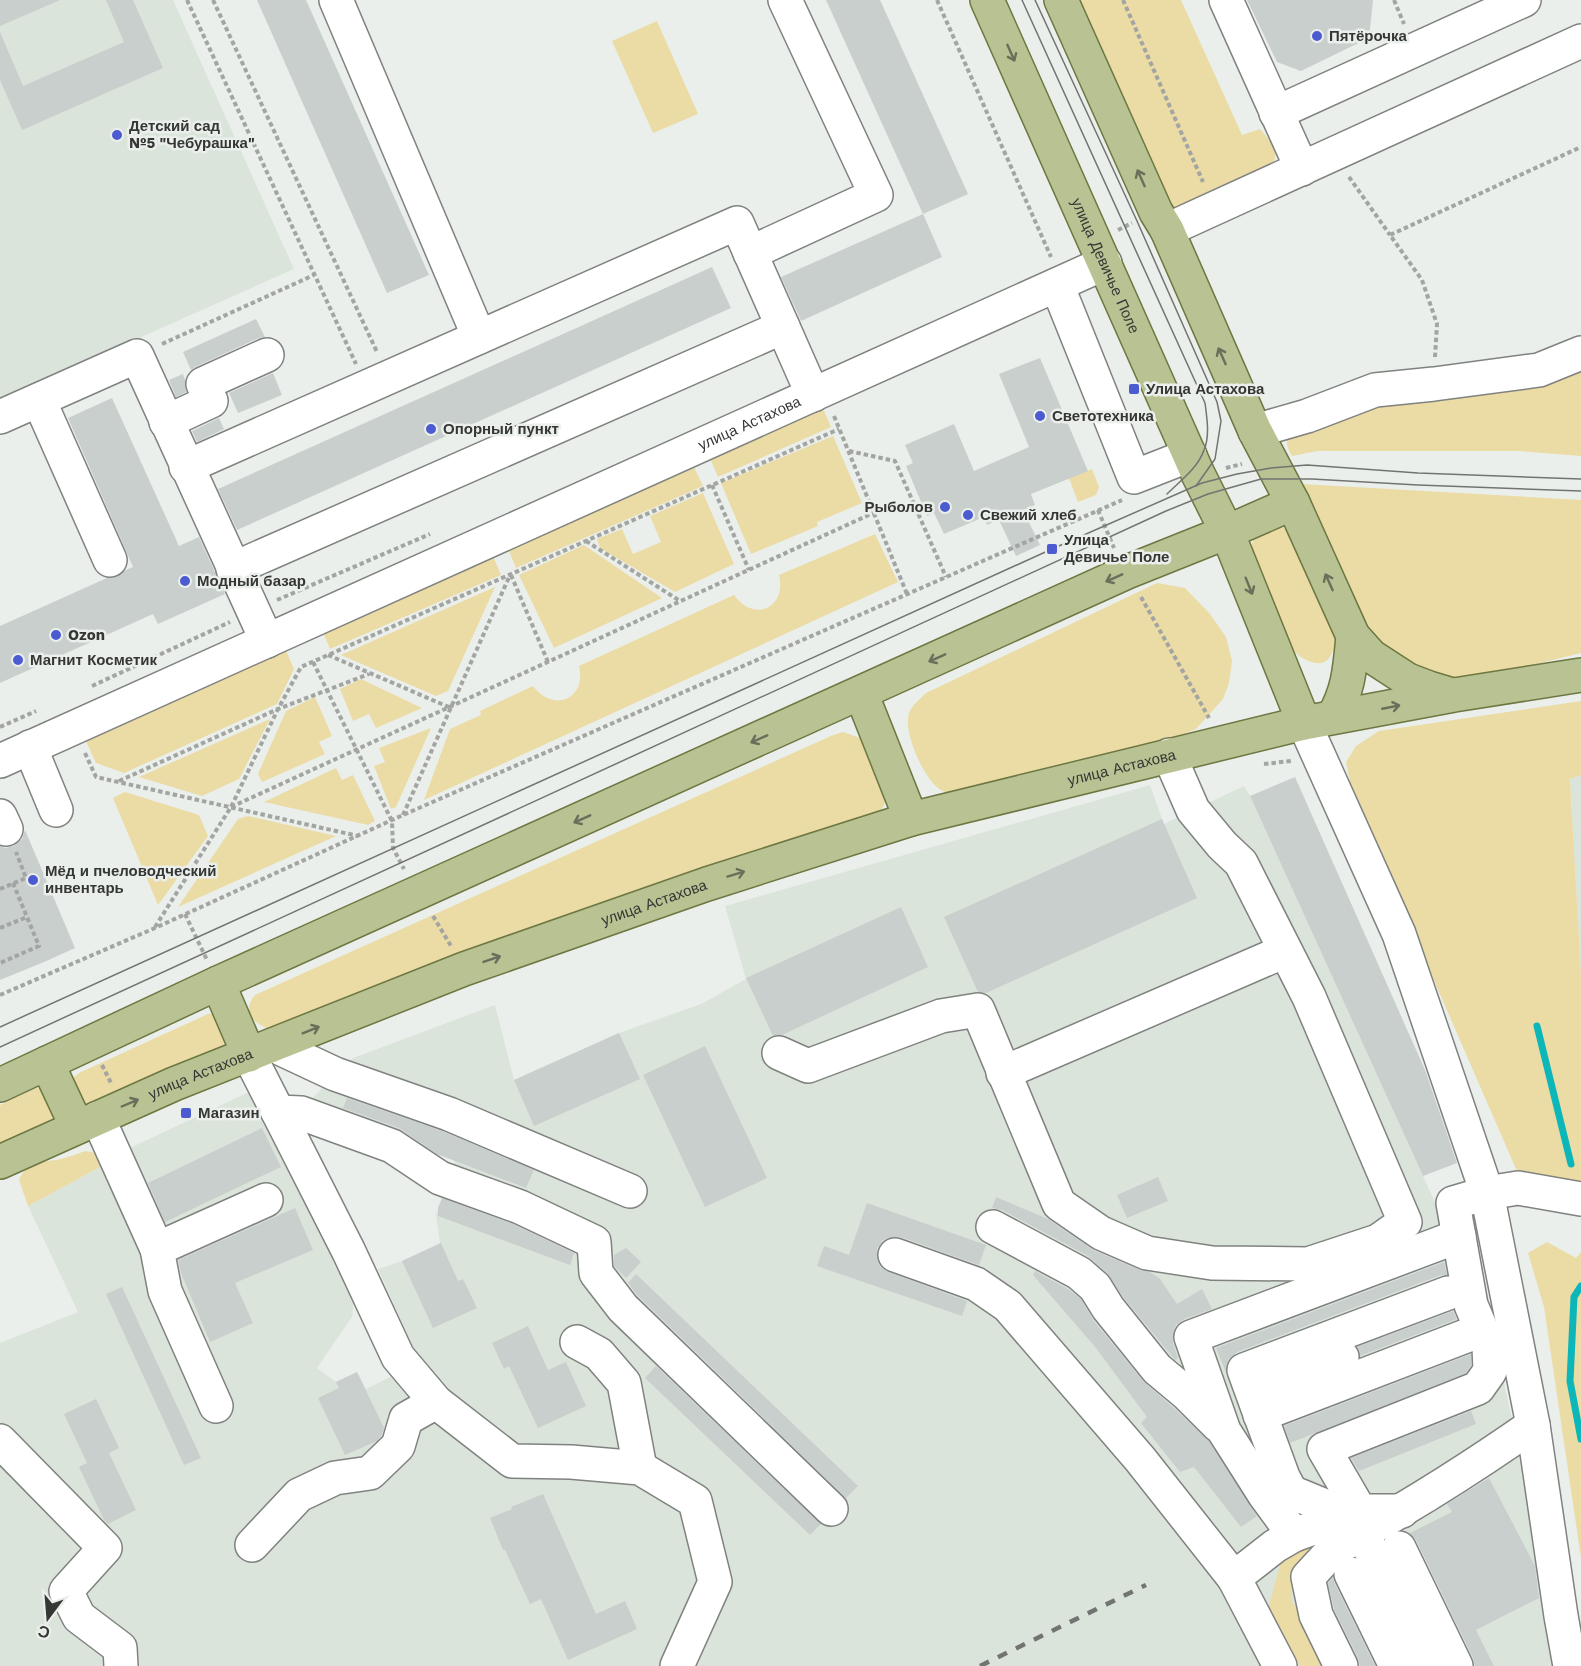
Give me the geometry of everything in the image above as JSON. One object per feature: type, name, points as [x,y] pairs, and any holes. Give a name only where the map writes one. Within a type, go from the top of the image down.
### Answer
[{"type":"main road","name":"улица Девичье Поле","points":[[987,0],[1210,499],[1318,720]]},
{"type":"main road","points":[[1061,0],[1156,212],[1167,230],[1255,431],[1293,503],[1353,636],[1371,656],[1408,680],[1454,695]]},
{"type":"main road","points":[[1210,499],[1293,503]]},
{"type":"main road","points":[[0,1085],[218,983],[1127,572],[1293,503]]},
{"type":"main road","points":[[1318,720],[1342,702],[1348,680],[1353,636]]},
{"type":"main road","name":"улица Астахова","points":[[0,1162],[164,1089],[464,969],[707,884],[911,819],[1318,720],[1581,675]]},
{"type":"main road","points":[[861,693],[911,819]]},
{"type":"main road","points":[[218,983],[261,1050]]},
{"type":"main road","points":[[47,1063],[88,1123]]},
{"type":"street","points":[[336,0],[479,337]]},
{"type":"street","points":[[750,253],[876,195],[785,0]]},
{"type":"street","points":[[1226,0],[1302,169]]},
{"type":"street","points":[[1276,113],[1524,0]]},
{"type":"street","points":[[1167,230],[1581,40]]},
{"type":"street","points":[[186,466],[737,223],[783,327],[818,392]]},
{"type":"street","name":"улица Астахова","points":[[0,760],[1105,263]]},
{"type":"street","points":[[1060,283],[1134,477],[1190,455]]},
{"type":"street","points":[[233,569],[783,327]]},
{"type":"street","points":[[1255,431],[1307,416],[1375,390],[1539,370],[1581,353]]},
{"type":"street","points":[[166,422],[211,401],[203,384],[267,355]]},
{"type":"street","points":[[0,417],[136,356],[267,641]]},
{"type":"street","points":[[39,400],[110,560]]},
{"type":"street","points":[[1318,720],[1399,934],[1488,1193],[1571,1615],[1570,1666]]},
{"type":"street","points":[[30,747],[56,810]]},
{"type":"street","points":[[779,1053],[808,1065],[941,1016],[978,1010],[1059,1204],[1101,1233],[1147,1253],[1212,1263],[1308,1264],[1378,1241],[1405,1222],[1309,997],[1286,951],[1241,863],[1222,845],[1193,810],[1169,755]]},
{"type":"street","points":[[1003,1073],[1286,951]]},
{"type":"street","points":[[261,1050],[278,1112],[349,1252],[398,1357],[436,1402],[512,1461],[640,1467],[696,1502],[715,1582],[677,1666]]},
{"type":"street","points":[[261,1050],[449,1114],[630,1191]]},
{"type":"street","points":[[278,1112],[301,1113],[392,1146],[440,1178],[520,1207],[594,1242],[596,1273],[623,1308],[831,1509]]},
{"type":"street","points":[[88,1123],[156,1249],[165,1291],[216,1406]]},
{"type":"street","points":[[1428,1666],[1361,1522],[1324,1449],[1478,1388],[1490,1371],[1489,1347],[1463,1311],[1459,1236],[1453,1203],[1488,1193],[1518,1188],[1581,1199]]},
{"type":"street","points":[[156,1249],[266,1200]]},
{"type":"street","points":[[993,1227],[1079,1273],[1095,1287],[1108,1308],[1157,1369],[1187,1394],[1224,1431],[1264,1494],[1294,1535]]},
{"type":"street","points":[[1224,1431],[1191,1337],[1459,1236]]},
{"type":"street","points":[[895,1255],[976,1284],[1008,1306],[1140,1460],[1234,1578],[1280,1666]]},
{"type":"street","points":[[1280,1382],[1463,1311]]},
{"type":"street","points":[[1260,1415],[1463,1311]]},
{"type":"street","points":[[1361,1522],[1292,1491],[1282,1477],[1244,1370],[1463,1311]]},
{"type":"street","points":[[577,1342],[599,1354],[624,1383],[640,1467]]},
{"type":"street","points":[[252,1545],[299,1496],[335,1478],[370,1473],[398,1446],[406,1419],[436,1402]]},
{"type":"street","points":[[1234,1578],[1275,1546],[1294,1535],[1361,1522],[1402,1511],[1480,1462],[1533,1425]]},
{"type":"street","points":[[0,1440],[105,1548],[66,1591],[79,1617],[120,1648],[121,1666]]},
{"type":"street","points":[[1341,1666],[1316,1615],[1308,1578],[1361,1522]]},
{"type":"street","points":[[1399,1548],[1456,1666]]},
{"type":"street","points":[[1351,1574],[1396,1666]]},
{"type":"path","points":[[187,0],[314,275],[377,382]]},
{"type":"path","points":[[213,0],[377,382]]},
{"type":"path","points":[[936,0],[1060,283]]},
{"type":"path","points":[[1123,0],[1206,188]]},
{"type":"path","points":[[1390,235],[1581,147]]},
{"type":"path","points":[[1333,154],[1422,280],[1437,324],[1434,384]]},
{"type":"path","points":[[136,356],[314,275]]},
{"type":"path","points":[[818,392],[839,429],[907,594]]},
{"type":"path","points":[[155,928],[231,807],[301,667],[839,429]]},
{"type":"path","points":[[848,451],[895,461],[946,577]]},
{"type":"path","points":[[712,485],[749,570]]},
{"type":"path","points":[[0,995],[155,928],[403,815],[1127,498]]},
{"type":"path","points":[[1098,510],[1127,572],[1223,742]]},
{"type":"path","points":[[231,807],[873,513]]},
{"type":"path","points":[[586,541],[680,602]]},
{"type":"path","points":[[510,574],[548,662]]},
{"type":"path","points":[[403,815],[510,574]]},
{"type":"path","points":[[327,655],[451,708]]},
{"type":"path","points":[[313,662],[392,821],[393,848],[400,863],[464,969]]},
{"type":"path","points":[[118,782],[279,709],[369,674]]},
{"type":"path","points":[[0,727],[42,709]]},
{"type":"path","points":[[1258,764],[1291,761],[1296,772]]},
{"type":"path","points":[[96,777],[359,836]]},
{"type":"path","points":[[0,889],[27,878]]},
{"type":"path","points":[[0,963],[39,946],[14,884]]},
{"type":"path","points":[[0,928],[27,917]]},
{"type":"shaded area","name":"Детский сад №5 \"Чебурашка\"","points":[[0,0],[173,0],[294,269],[0,400]]},
{"type":"shaded area","points":[[1072,0],[1181,0],[1242,135],[1260,129],[1276,148],[1272,165],[1176,209],[1158,190]]},
{"type":"shaded area","points":[[657,21],[698,114],[653,133],[612,41]]},
{"type":"shaded area","points":[[1581,364],[1581,456],[1519,451],[1317,451],[1292,456],[1288,447],[1289,434],[1347,408]]},
{"type":"shaded area","points":[[822,406],[831,427],[718,477],[709,456]]},
{"type":"shaded area","points":[[833,436],[862,503],[817,522],[818,526],[751,554],[721,483]]},
{"type":"shaded area","points":[[693,465],[703,486],[516,568],[507,546]]},
{"type":"shaded area","points":[[1092,469],[1099,487],[1096,495],[1078,502],[1069,478]]},
{"type":"shaded area","points":[[1301,484],[1581,500],[1581,653],[1466,681],[1409,671],[1375,641],[1362,619]]},
{"type":"shaded area","points":[[703,493],[734,564],[675,592],[600,548],[597,539],[622,529],[633,554],[661,542],[650,516]]},
{"type":"shaded area","points":[[1279,526],[1288,530],[1337,626],[1332,653],[1326,661],[1321,663],[1304,659],[1290,645],[1251,549],[1257,535]]},
{"type":"shaded area","points":[[875,534],[898,582],[424,800],[450,729],[481,715],[480,711],[533,686],[550,699],[567,698],[578,687],[579,666],[734,595],[742,604],[751,608],[759,610],[767,608],[778,596],[779,575]]},
{"type":"shaded area","points":[[584,545],[662,598],[554,648],[519,575]]},
{"type":"shaded area","points":[[493,556],[501,575],[330,649],[322,630]]},
{"type":"shaded area","points":[[1157,583],[1185,588],[1210,614],[1226,637],[1232,661],[1229,683],[1223,699],[1196,729],[1171,739],[959,795],[943,791],[935,785],[923,769],[913,747],[908,727],[910,711],[926,693]]},
{"type":"shaded area","points":[[495,587],[448,691],[436,696],[341,655]]},
{"type":"shaded area","points":[[284,646],[294,669],[277,704],[124,773],[96,763],[84,737]]},
{"type":"shaded area","points":[[361,679],[422,708],[376,728],[369,714],[353,721],[340,689]]},
{"type":"shaded area","points":[[315,697],[332,736],[319,742],[325,754],[262,782],[258,774],[286,711]]},
{"type":"shaded area","points":[[1581,701],[1581,775],[1570,779],[1581,975],[1581,1188],[1554,1186],[1516,1169],[1352,792],[1346,762],[1356,746],[1379,731]]},
{"type":"shaded area","points":[[270,719],[239,779],[202,796],[139,777]]},
{"type":"shaded area","points":[[431,728],[396,807],[391,809],[374,766],[385,762],[379,748]]},
{"type":"shaded area","points":[[843,732],[863,739],[887,800],[880,812],[273,1030],[256,1022],[252,1017],[249,1007],[255,995]]},
{"type":"shaded area","points":[[336,768],[342,780],[353,775],[375,821],[368,825],[264,802]]},
{"type":"shaded area","points":[[1581,775],[1581,975],[1570,779]]},
{"type":"shaded area","points":[[1150,785],[1164,824],[1244,786],[1250,796],[1448,1231],[1496,1348],[1551,1592],[1563,1666],[0,1666],[0,1343],[78,1312],[28,1206],[102,1166],[115,1155],[251,1091],[354,1298],[352,1317],[317,1368],[336,1382],[357,1372],[366,1389],[420,1362],[378,1269],[402,1261],[440,1243],[436,1215],[455,1161],[340,1116],[310,1101],[353,1058],[495,1005],[514,1080],[619,1033],[701,1004],[746,979],[725,906]]},
{"type":"shaded area","points":[[125,792],[199,815],[208,836],[158,905],[113,798]]},
{"type":"shaded area","points":[[248,816],[336,836],[178,907],[238,819]]},
{"type":"shaded area","points":[[218,1013],[229,1039],[221,1049],[88,1108],[82,1105],[72,1079],[79,1073],[208,1014]]},
{"type":"shaded area","points":[[36,1088],[44,1089],[56,1118],[0,1146],[0,1105]]},
{"type":"shaded area","points":[[85,1151],[97,1153],[102,1166],[28,1206],[19,1180],[27,1169],[43,1162]]},
{"type":"shaded area","points":[[1547,1242],[1576,1258],[1581,1252],[1581,1558],[1544,1307],[1528,1253]]},
{"type":"shaded area","points":[[1335,1535],[1292,1580],[1292,1602],[1313,1629],[1336,1666],[1300,1666],[1268,1609],[1284,1551]]},
{"type":"building","points":[[0,0],[60,0],[0,26]]},
{"type":"building","points":[[106,0],[133,0],[163,68],[22,130],[0,80],[0,32],[23,86],[124,42]]},
{"type":"building","points":[[257,0],[306,0],[429,275],[387,293]]},
{"type":"building","points":[[826,0],[880,0],[968,194],[923,214]]},
{"type":"building","name":"Пятёрочка","points":[[1247,0],[1373,0],[1369,38],[1301,71],[1277,62]]},
{"type":"building","points":[[923,214],[942,257],[801,321],[781,277]]},
{"type":"building","points":[[712,267],[731,308],[237,530],[218,489]]},
{"type":"building","points":[[256,319],[265,337],[191,370],[183,352]]},
{"type":"building","points":[[1040,358],[1088,471],[1031,494],[1035,505],[1023,510],[1040,545],[1016,556],[999,520],[987,525],[984,517],[944,534],[934,513],[927,516],[906,466],[913,463],[905,445],[954,424],[974,471],[1029,447],[999,374]]},
{"type":"building","points":[[273,373],[282,395],[238,413],[229,393]]},
{"type":"building","points":[[183,374],[186,392],[176,397],[169,380]]},
{"type":"building","points":[[112,398],[179,546],[199,537],[225,594],[158,624],[153,614],[0,683],[0,626],[107,578],[117,577],[133,567],[68,418]]},
{"type":"building","points":[[219,418],[224,429],[197,442],[192,431]]},
{"type":"building","points":[[1295,777],[1425,1070],[1457,1163],[1423,1176],[1250,796]]},
{"type":"building","points":[[1162,819],[1197,898],[986,993],[978,992],[944,917]]},
{"type":"building","points":[[25,830],[75,948],[0,980],[0,846],[5,848],[14,846],[22,839]]},
{"type":"building","points":[[901,907],[928,967],[782,1035],[773,1036],[746,978]]},
{"type":"building","points":[[619,1033],[640,1079],[534,1126],[514,1080]]},
{"type":"building","points":[[705,1046],[767,1178],[705,1207],[643,1075]]},
{"type":"building","points":[[347,1098],[442,1131],[534,1170],[526,1188],[437,1154],[399,1128],[343,1108]]},
{"type":"building","points":[[262,1128],[281,1167],[165,1222],[148,1183]]},
{"type":"building","points":[[1158,1177],[1168,1201],[1127,1218],[1117,1195]]},
{"type":"building","points":[[996,1197],[1048,1219],[1093,1250],[1150,1272],[1160,1279],[1177,1304],[1202,1289],[1212,1309],[1184,1319],[1176,1325],[1173,1343],[1178,1358],[1175,1360],[1123,1297],[1107,1273],[1088,1256],[1002,1210],[992,1208]]},
{"type":"building","points":[[442,1198],[513,1224],[574,1253],[570,1265],[438,1216]]},
{"type":"building","points":[[867,1203],[986,1245],[979,1265],[901,1237],[883,1240],[877,1249],[880,1267],[888,1272],[967,1301],[962,1316],[817,1266],[824,1246],[849,1255]]},
{"type":"building","points":[[295,1208],[313,1250],[235,1283],[253,1323],[210,1342],[181,1273],[178,1260]]},
{"type":"building","points":[[441,1243],[458,1281],[463,1279],[477,1308],[433,1328],[402,1261]]},
{"type":"building","points":[[626,1248],[641,1262],[626,1278],[614,1266],[614,1255]]},
{"type":"building","points":[[1444,1262],[1447,1275],[1441,1275],[1237,1352],[1229,1359],[1226,1373],[1216,1348]]},
{"type":"building","points":[[1035,1271],[1081,1299],[1093,1320],[1143,1381],[1208,1440],[1257,1516],[1241,1527],[1194,1467],[1180,1472],[1141,1423],[1147,1417],[1096,1348],[1033,1275]]},
{"type":"building","points":[[636,1274],[858,1486],[846,1498],[637,1295],[628,1283]]},
{"type":"building","points":[[122,1287],[201,1458],[184,1465],[106,1294]]},
{"type":"building","points":[[1453,1311],[1457,1319],[1360,1356],[1357,1347]]},
{"type":"building","points":[[528,1326],[548,1370],[566,1362],[586,1406],[538,1428],[509,1366],[504,1369],[492,1343]]},
{"type":"building","points":[[1471,1354],[1471,1365],[1466,1373],[1290,1443],[1284,1426]]},
{"type":"building","points":[[656,1366],[821,1524],[810,1535],[645,1378]]},
{"type":"building","points":[[357,1372],[384,1428],[377,1441],[345,1455],[318,1398],[339,1388],[336,1382]]},
{"type":"building","points":[[96,1399],[119,1448],[109,1453],[136,1510],[108,1524],[79,1467],[87,1463],[64,1414]]},
{"type":"building","points":[[1471,1411],[1476,1424],[1359,1471],[1351,1458]]},
{"type":"building","points":[[1489,1478],[1535,1566],[1539,1598],[1476,1630],[1494,1666],[1475,1666],[1416,1540],[1410,1533],[1452,1512],[1447,1504]]},
{"type":"building","points":[[543,1494],[596,1614],[625,1601],[637,1629],[568,1660],[541,1599],[530,1604],[490,1518]]},
{"type":"building","points":[[1333,1577],[1375,1666],[1360,1666],[1334,1609],[1328,1583]]},
{"type":"waterway","points":[[1537,1026],[1571,1164]]},
{"type":"waterway","points":[[1581,1286],[1574,1297],[1570,1381],[1581,1439]]},
{"type":"tram line","points":[[1022,0],[1205,403],[1207,433],[1204,450],[1193,468],[1167,494]]},
{"type":"tram line","points":[[1035,0],[1217,402],[1221,421],[1215,459],[1196,486]]},
{"type":"tram line","points":[[0,1027],[1202,483],[1271,468],[1307,465],[1418,473],[1581,479]]},
{"type":"tram line","points":[[0,1047],[1166,511],[1208,494],[1261,479],[1312,479],[1581,491]]},
{"type":"railway","points":[[980,1666],[1146,1585]]},
{"type":"place","name":"Пятёрочка","points":[[1317,36]]},
{"type":"place","name":"Детский сад №5 \"Чебурашка\"","points":[[117,135]]},
{"type":"place","name":"Улица Астахова","points":[[1134,389]]},
{"type":"place","name":"Светотехника","points":[[1040,416]]},
{"type":"place","name":"Опорный пункт","points":[[431,429]]},
{"type":"place","name":"Рыболов","points":[[945,507]]},
{"type":"place","name":"Свежий хлеб","points":[[968,515]]},
{"type":"place","name":"Улица Девичье Поле","points":[[1052,549]]},
{"type":"place","name":"Модный базар","points":[[185,581]]},
{"type":"place","name":"Ozon","points":[[56,635]]},
{"type":"place","name":"Магнит Косметик","points":[[18,660]]},
{"type":"place","name":"Мёд и пчеловодческий инвентарь","points":[[33,880]]},
{"type":"place","name":"Магазин","points":[[186,1113]]}]
